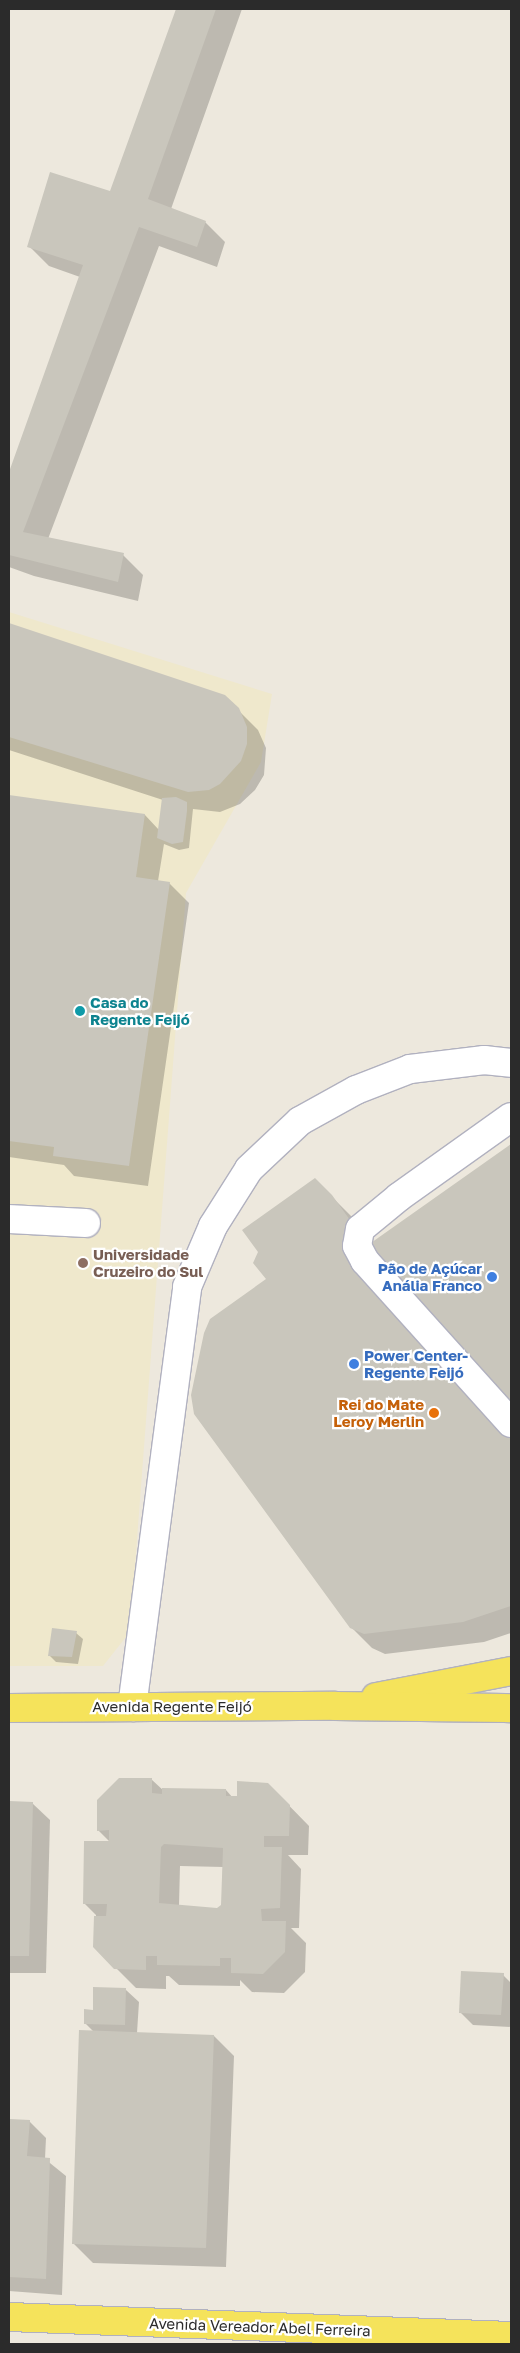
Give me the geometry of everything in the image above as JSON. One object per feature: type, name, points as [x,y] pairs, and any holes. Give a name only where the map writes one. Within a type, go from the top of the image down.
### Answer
[{"type":"main road","name":"Avenida Regente Feijó","points":[[336,1706],[511,1671]]},
{"type":"main road","name":"Avenida Regente Feijó","points":[[9,1708],[336,1706],[511,1708]]},
{"type":"main road","name":"Avenida Vereador Abel Ferreira","points":[[9,2316],[511,2336]]},
{"type":"lane","points":[[132,1707],[187,1287],[213,1226],[255,1163],[300,1121],[356,1090],[410,1069],[484,1060],[511,1063]]},
{"type":"lane","points":[[511,1117],[420,1181],[360,1229],[358,1246],[365,1261],[511,1423]]},
{"type":"lane","points":[[9,1219],[86,1223]]},
{"type":"shaded area","name":"Universidade Cruzeiro do Sul","points":[[9,612],[272,694],[261,762],[186,893],[130,1632],[103,1666],[9,1666]]},
{"type":"building","points":[[176,9],[216,9],[148,199],[206,221],[197,247],[139,227],[23,532],[124,553],[118,582],[9,555],[9,472],[83,265],[27,247],[50,172],[110,191]]},
{"type":"building","points":[[9,623],[225,695],[239,708],[247,727],[247,744],[241,761],[220,784],[209,790],[188,792],[9,737]]},
{"type":"building","name":"Casa do Regente Feijó","points":[[9,795],[145,814],[136,877],[170,882],[129,1166],[53,1156],[54,1147],[9,1141]]},
{"type":"building","points":[[176,797],[187,802],[187,811],[183,842],[172,844],[157,838],[162,798]]},
{"type":"building","name":"Power Center- Regente Feijó","points":[[511,1144],[511,1606],[463,1622],[364,1634],[350,1628],[194,1414],[191,1395],[204,1333],[210,1319],[266,1279],[253,1263],[258,1252],[242,1230],[315,1178],[332,1195],[368,1245]]},
{"type":"building","points":[[52,1628],[77,1631],[72,1657],[48,1656]]},
{"type":"building","points":[[119,1778],[152,1778],[152,1793],[162,1794],[162,1788],[226,1789],[226,1796],[237,1796],[237,1781],[268,1783],[290,1805],[289,1836],[264,1836],[264,1847],[282,1847],[280,1908],[261,1909],[262,1921],[286,1921],[285,1952],[263,1974],[231,1973],[231,1958],[220,1958],[220,1966],[157,1965],[157,1956],[146,1956],[146,1970],[114,1969],[93,1947],[94,1916],[106,1916],[107,1904],[83,1904],[84,1841],[109,1841],[109,1830],[97,1831],[97,1800]],"holes":[[[164,1844],[223,1848],[221,1905],[217,1908],[159,1903],[161,1847]]]},
{"type":"building","points":[[9,1801],[33,1802],[29,1956],[9,1956]]},
{"type":"building","points":[[461,1971],[504,1973],[501,2015],[459,2013]]},
{"type":"building","points":[[93,1987],[126,1988],[125,2025],[84,2024],[84,2009],[93,2010]]},
{"type":"building","points":[[79,2030],[214,2035],[206,2248],[72,2244]]},
{"type":"building","points":[[9,2119],[30,2120],[27,2156],[50,2158],[46,2279],[9,2277]]},
{"type":"place","name":"Casa do Regente Feijó","points":[[80,1011]]},
{"type":"place","name":"Universidade Cruzeiro do Sul","points":[[83,1263]]},
{"type":"place","name":"Pão de Açúcar Anália Franco","points":[[492,1277]]},
{"type":"place","name":"Power Center- Regente Feijó","points":[[354,1364]]},
{"type":"place","name":"Rei do Mate Leroy Merlin","points":[[434,1413]]}]
